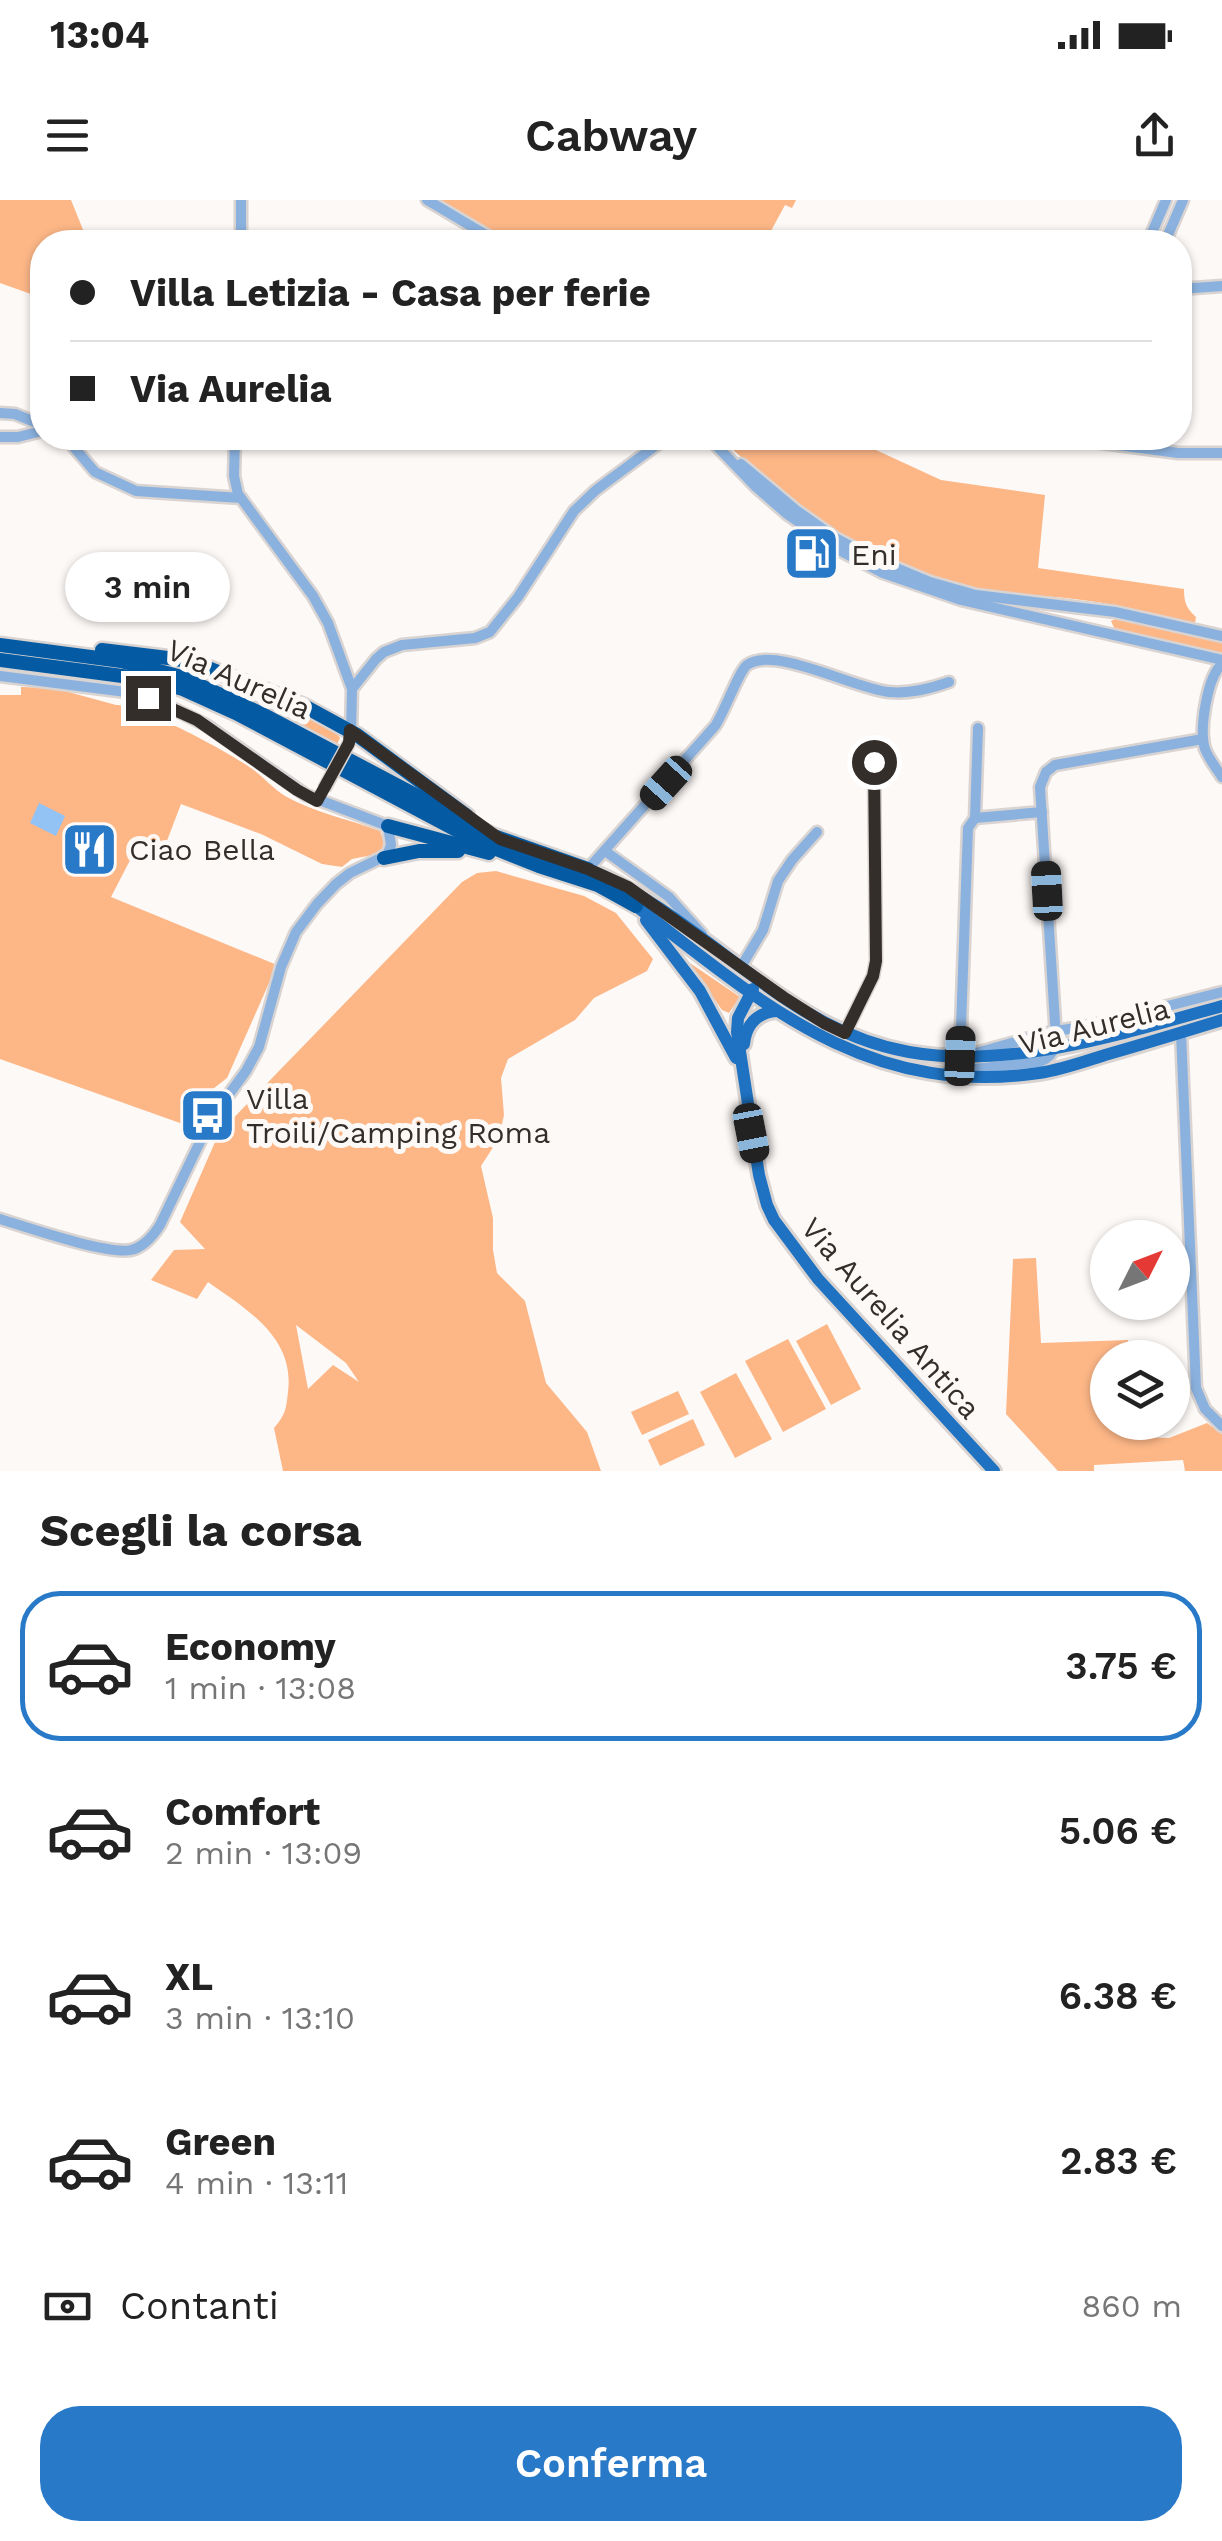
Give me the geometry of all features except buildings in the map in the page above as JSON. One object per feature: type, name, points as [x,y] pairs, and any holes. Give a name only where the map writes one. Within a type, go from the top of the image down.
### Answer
[{"type":"highway","name":"Via Aurelia","points":[[0,645],[135,664],[205,686],[500,839],[588,869]]},
{"type":"highway","points":[[49,651],[86,649],[176,659],[284,697],[500,839]]},
{"type":"highway","name":"Via Aurelia","points":[[0,660],[145,679],[182,689],[236,713],[479,842],[598,885],[636,906]]},
{"type":"highway","points":[[388,826],[539,866]]},
{"type":"highway","points":[[384,858],[436,850],[480,851]]},
{"type":"main road","name":"Via Aurelia","points":[[588,869],[628,887],[804,1011],[845,1033],[906,1052],[965,1057],[1056,1048],[1222,996]]},
{"type":"main road","name":"Via Aurelia","points":[[636,906],[776,1011],[821,1038],[852,1052],[914,1070],[1026,1075],[1056,1070],[1222,1020]]},
{"type":"main road","points":[[636,906],[700,990],[726,1018],[738,1018]]},
{"type":"main road","points":[[742,1072],[738,1018],[758,979]]},
{"type":"main road","points":[[700,990],[742,1072]]},
{"type":"main road","points":[[742,1072],[749,1025],[763,1013],[776,1011]]},
{"type":"main road","name":"Via Aurelia Antica","points":[[742,1072],[762,1187],[778,1227],[818,1278],[994,1471]]},
{"type":"street","points":[[241,200],[241,230]]},
{"type":"street","points":[[427,200],[478,230]]},
{"type":"street","points":[[1153,230],[1166,200]]},
{"type":"street","points":[[1170,230],[1183,200]]},
{"type":"street","points":[[1192,288],[1222,286]]},
{"type":"street","points":[[0,412],[30,422]]},
{"type":"street","points":[[0,437],[30,432]]},
{"type":"street","points":[[76,450],[95,472],[140,492],[241,498]]},
{"type":"street","points":[[235,450],[234,476],[241,498],[314,596],[352,689],[350,737],[317,801]]},
{"type":"street","points":[[352,689],[376,659],[396,646],[475,638],[490,632],[518,597],[574,511],[650,450]]},
{"type":"street","points":[[722,450],[787,514],[837,549],[883,572],[951,598],[1222,662],[1211,680],[1203,739],[1208,756],[1222,777]]},
{"type":"street","points":[[1155,450],[1222,453]]},
{"type":"street","points":[[731,458],[827,532],[902,572],[976,595],[1115,612],[1222,636]]},
{"type":"street","points":[[1110,634],[1105,621],[1115,612]]},
{"type":"street","points":[[1200,655],[1211,680]]},
{"type":"street","points":[[588,869],[715,726],[750,663],[783,660],[890,692],[919,691],[949,682]]},
{"type":"street","name":"Via Aurelia","points":[[0,676],[126,692],[166,705],[206,725],[317,801],[388,826]]},
{"type":"street","points":[[965,1057],[968,828],[975,818],[978,728]]},
{"type":"street","points":[[1055,1031],[1041,781],[1052,767],[1203,739]]},
{"type":"street","points":[[845,1033],[873,976],[876,961],[874,762]]},
{"type":"street","points":[[975,818],[1042,812]]},
{"type":"street","points":[[0,1219],[122,1250],[148,1240],[160,1225],[211,1119],[259,1046],[296,932],[323,896],[346,875],[384,858],[391,845],[388,826]]},
{"type":"street","points":[[740,966],[763,930],[775,886],[817,832]]},
{"type":"street","name":"Via Aurelia","points":[[604,851],[669,898],[708,942]]},
{"type":"street","name":"Via Aurelia","points":[[965,1057],[1055,1031],[1222,996]]},
{"type":"street","points":[[1090,1026],[1078,1034],[1076,1043],[1083,1054],[1098,1058]]},
{"type":"street","name":"Via Aurelia","points":[[1055,1031],[1056,1048]]},
{"type":"street","points":[[1181,1032],[1196,1388],[1205,1410],[1222,1426]]},
{"type":"street","points":[[941,1073],[1043,1061],[1056,1048]]},
{"type":"shaded area","points":[[0,200],[71,200],[83,230],[30,230],[30,294],[0,283]]},
{"type":"shaded area","points":[[437,200],[796,200],[792,208],[785,205],[771,230],[487,230]]},
{"type":"shaded area","points":[[734,450],[876,450],[941,480],[1045,495],[1038,568],[1184,589],[1195,623],[1096,602],[968,587],[918,573],[855,544],[772,484]]},
{"type":"shaded area","points":[[1119,617],[1222,641],[1222,655],[1115,630],[1111,621]]},
{"type":"shaded area","points":[[21,687],[54,688],[146,713],[228,754],[297,802],[380,831],[383,843],[378,854],[352,859],[342,867],[322,864],[261,834],[181,804],[165,846],[141,839],[111,897],[277,965],[227,1078],[209,1092],[194,1128],[0,1059],[0,695],[21,695]]},
{"type":"shaded area","points":[[274,700],[329,726],[340,738],[335,749],[285,714]]},
{"type":"shaded area","points":[[496,871],[584,896],[616,913],[653,959],[647,971],[594,998],[575,1020],[508,1059],[501,1078],[504,1115],[499,1138],[481,1166],[493,1218],[497,1273],[525,1301],[546,1383],[587,1432],[601,1471],[283,1471],[274,1428],[286,1407],[288,1373],[276,1340],[252,1314],[208,1282],[197,1299],[151,1280],[174,1250],[205,1249],[180,1222],[219,1133],[462,882],[477,873]],"holes":[[[296,1325],[346,1363],[359,1382],[333,1365],[308,1389]]]},
{"type":"shaded area","points":[[687,961],[740,997],[729,1013],[722,1010]]},
{"type":"shaded area","points":[[1036,1258],[1041,1343],[1090,1341],[1090,1440],[1190,1440],[1190,1430],[1207,1423],[1222,1434],[1222,1471],[1185,1471],[1183,1460],[1094,1465],[1094,1471],[1058,1471],[1006,1414],[1013,1259]]},
{"type":"shaded area","points":[[827,1324],[861,1389],[831,1405],[796,1341]]},
{"type":"shaded area","points":[[788,1339],[826,1409],[783,1432],[745,1361]]},
{"type":"shaded area","points":[[736,1373],[772,1439],[735,1458],[700,1392]]},
{"type":"shaded area","points":[[678,1391],[689,1414],[642,1435],[631,1412]]},
{"type":"shaded area","points":[[693,1419],[705,1445],[660,1466],[648,1440]]},
{"type":"water","points":[[39,803],[65,816],[56,836],[30,823]]},
{"type":"place","name":"Eni","points":[[812,554]]},
{"type":"place","name":"Ciao Bella","points":[[90,849]]},
{"type":"place","name":"Villa Troili/Camping Roma","points":[[207,1115]]},
{"type":"route","points":[[148,698],[197,720],[317,801],[349,743],[350,730],[500,839],[628,887],[783,997],[845,1033],[873,976],[876,961],[874,762]]}]
